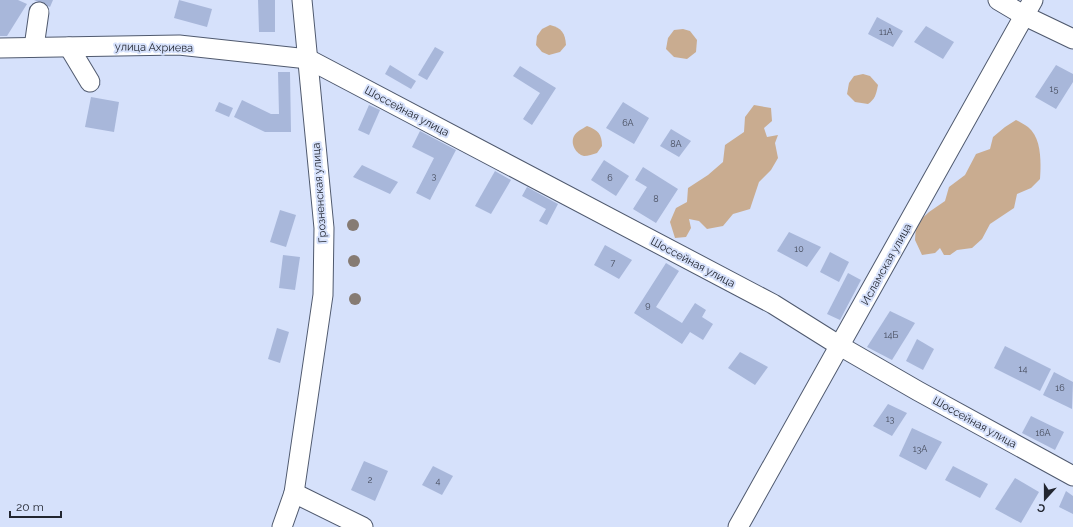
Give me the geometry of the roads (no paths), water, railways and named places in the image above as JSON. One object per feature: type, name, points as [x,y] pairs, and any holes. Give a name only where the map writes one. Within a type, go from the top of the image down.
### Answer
[{"type":"street","name":"Грозненская улица","points":[[282,527],[294,493],[323,296],[324,228],[302,0]]},
{"type":"street","points":[[998,0],[1029,8],[1073,39]]},
{"type":"street","name":"Исламская улица","points":[[738,527],[1029,8]]},
{"type":"street","points":[[34,48],[39,12]]},
{"type":"street","name":"улица Ахриева","points":[[0,48],[179,45],[308,58]]},
{"type":"street","points":[[69,47],[90,82]]},
{"type":"street","name":"Шоссейная улица","points":[[308,58],[773,304],[840,346],[918,391],[1073,476]]},
{"type":"street","points":[[294,493],[363,527]]}]
